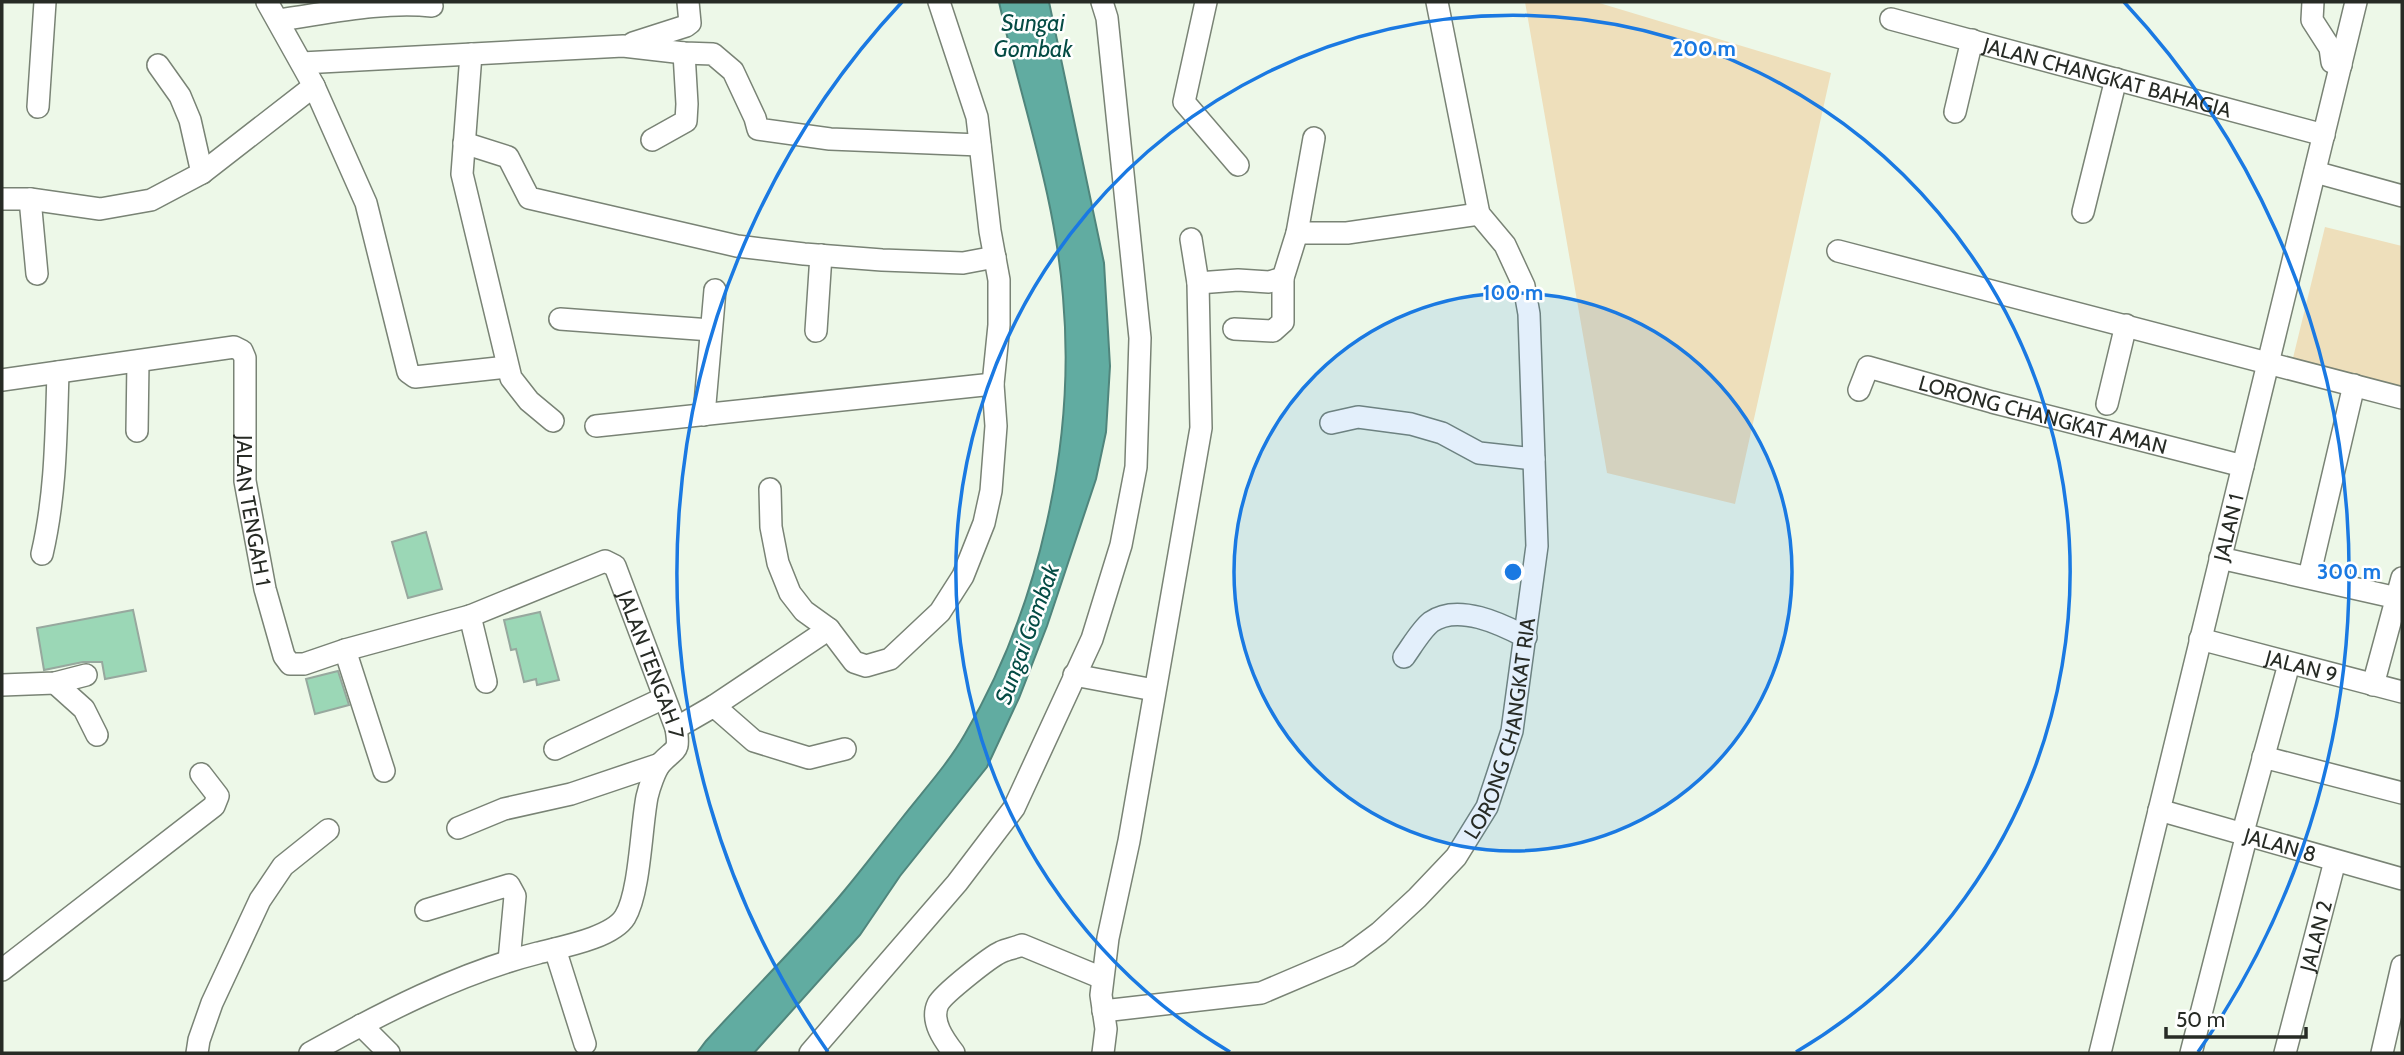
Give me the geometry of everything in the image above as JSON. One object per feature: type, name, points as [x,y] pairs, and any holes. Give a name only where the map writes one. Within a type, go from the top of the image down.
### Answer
[{"type":"street","points":[[38,107],[45,2]]},
{"type":"street","points":[[623,46],[686,26],[690,23],[688,2]]},
{"type":"street","points":[[770,489],[771,527],[778,563],[790,593],[804,611],[829,629],[854,662],[866,666],[890,659],[940,612],[962,576],[984,523],[992,491],[996,426],[993,384],[999,325],[999,280],[977,117],[939,2]]},
{"type":"street","points":[[810,1053],[957,883],[1014,808],[1092,639],[1121,545],[1136,467],[1140,338],[1107,18],[1102,2]]},
{"type":"street","points":[[1206,2],[1184,102],[1238,165]]},
{"type":"street","name":"LORONG CHANGKAT RIA","points":[[1103,1012],[1261,993],[1348,956],[1379,933],[1456,857],[1487,807],[1512,731],[1537,546],[1532,347],[1524,286],[1504,245],[1479,214],[1437,2]]},
{"type":"street","points":[[2314,2],[2312,20],[2330,48],[2332,62],[2341,65]]},
{"type":"street","name":"JALAN 1","points":[[2100,1053],[2159,810],[2179,685],[2200,639],[2356,2]]},
{"type":"street","points":[[432,6],[409,4],[272,11],[314,86],[366,203],[408,372],[415,377],[507,367]]},
{"type":"street","name":"JALAN CHANGKAT BAHAGIA","points":[[1891,19],[2324,135]]},
{"type":"street","points":[[1955,112],[1972,40]]},
{"type":"street","points":[[302,63],[623,46],[713,54],[733,71],[755,117],[758,130],[830,139],[980,145]]},
{"type":"street","points":[[652,140],[686,121],[684,53]]},
{"type":"street","points":[[471,54],[461,174],[507,367],[517,389],[553,421]]},
{"type":"street","points":[[158,65],[180,96],[190,120],[202,173]]},
{"type":"street","points":[[2083,212],[2116,79]]},
{"type":"street","points":[[2,199],[30,199],[100,209],[151,200],[202,173],[314,86]]},
{"type":"street","points":[[1234,330],[1273,331],[1283,322],[1283,278],[1297,233],[1314,138]]},
{"type":"street","points":[[464,143],[508,156],[529,198],[737,246],[821,255],[963,263],[995,257]]},
{"type":"street","points":[[2315,172],[2402,195]]},
{"type":"street","points":[[30,199],[37,274]]},
{"type":"street","points":[[1297,233],[1347,233],[1479,214]]},
{"type":"street","points":[[1102,1053],[1106,1029],[1101,995],[1108,938],[1129,841],[1201,428],[1198,282],[1192,239]]},
{"type":"street","points":[[1838,251],[2402,398]]},
{"type":"street","points":[[816,331],[821,255]]},
{"type":"street","points":[[1198,282],[1269,282],[1283,278]]},
{"type":"street","points":[[704,415],[715,290]]},
{"type":"street","points":[[560,319],[711,330]]},
{"type":"street","points":[[2107,404],[2126,325]]},
{"type":"street","name":"JALAN TENGAH 1","points":[[138,361],[234,347],[242,351],[245,358],[246,481],[265,589],[284,656],[290,664]]},
{"type":"street","points":[[2,380],[138,361],[137,431]]},
{"type":"street","name":"LORONG CHANGKAT AMAN","points":[[1859,390],[1868,367],[1992,402],[2243,466]]},
{"type":"street","points":[[42,554],[50,522],[54,480],[58,372]]},
{"type":"street","points":[[596,426],[993,384]]},
{"type":"street","points":[[2309,578],[2354,385]]},
{"type":"street","points":[[1331,423],[1358,417],[1411,424],[1442,433],[1479,453],[1534,459]]},
{"type":"street","points":[[2220,558],[2309,578],[2401,592],[2373,685]]},
{"type":"street","name":"JALAN TENGAH 7","points":[[290,664],[304,664],[470,616],[605,561],[615,566],[676,728],[678,743],[674,754],[660,764],[648,794],[632,900],[624,919],[607,932],[509,961],[361,1025],[310,1053]]},
{"type":"street","points":[[470,616],[486,682]]},
{"type":"street","points":[[1404,657],[1430,623],[1442,616],[1472,616],[1493,620],[1525,637]]},
{"type":"street","points":[[676,728],[714,706],[829,629]]},
{"type":"street","name":"JALAN 9","points":[[2200,639],[2402,692]]},
{"type":"street","points":[[345,650],[384,771]]},
{"type":"street","points":[[2191,1053],[2263,757],[2289,664]]},
{"type":"street","points":[[2,685],[55,682],[86,675]]},
{"type":"street","points":[[1074,675],[1154,690]]},
{"type":"street","points":[[55,682],[84,709],[97,735]]},
{"type":"street","points":[[555,749],[664,698]]},
{"type":"street","points":[[714,706],[754,741],[809,758],[845,750]]},
{"type":"street","points":[[2263,757],[2402,793]]},
{"type":"street","points":[[458,828],[504,809],[570,794],[660,764]]},
{"type":"street","points":[[2,970],[214,806],[218,796],[201,774]]},
{"type":"street","name":"JALAN 8","points":[[2159,810],[2402,879]]},
{"type":"street","points":[[197,1053],[212,1003],[260,900],[283,866],[328,830]]},
{"type":"street","name":"JALAN 2","points":[[2285,1053],[2335,861]]},
{"type":"street","points":[[426,910],[509,885],[516,896],[509,961]]},
{"type":"street","points":[[954,1053],[942,1038],[936,1021],[937,1006],[946,994],[998,953],[1021,945],[1102,978]]},
{"type":"street","points":[[555,949],[585,1044]]},
{"type":"street","points":[[2382,1053],[2402,966]]},
{"type":"street","points":[[361,1025],[389,1053]]},
{"type":"shaded area","points":[[1525,2],[1596,2],[1831,73],[1735,504],[1607,473]]},
{"type":"shaded area","points":[[2325,227],[2402,246],[2402,389],[2292,362]]},
{"type":"water","name":"Sungai Gombak","points":[[999,2],[1049,2],[1104,263],[1110,366],[1106,432],[1096,479],[1047,626],[1019,698],[987,767],[900,876],[860,935],[754,1053],[697,1053],[828,910],[951,756],[991,685],[1032,579],[1047,523],[1064,409],[1066,353],[1063,297],[1045,184]]},
{"type":"building","points":[[426,532],[442,589],[408,598],[392,542]]},
{"type":"building","points":[[133,610],[146,671],[105,679],[102,662],[83,662],[44,670],[37,628]]},
{"type":"building","points":[[540,612],[559,680],[537,685],[536,679],[524,682],[516,649],[511,650],[504,620]]},
{"type":"building","points":[[338,671],[349,705],[315,714],[306,679]]}]
